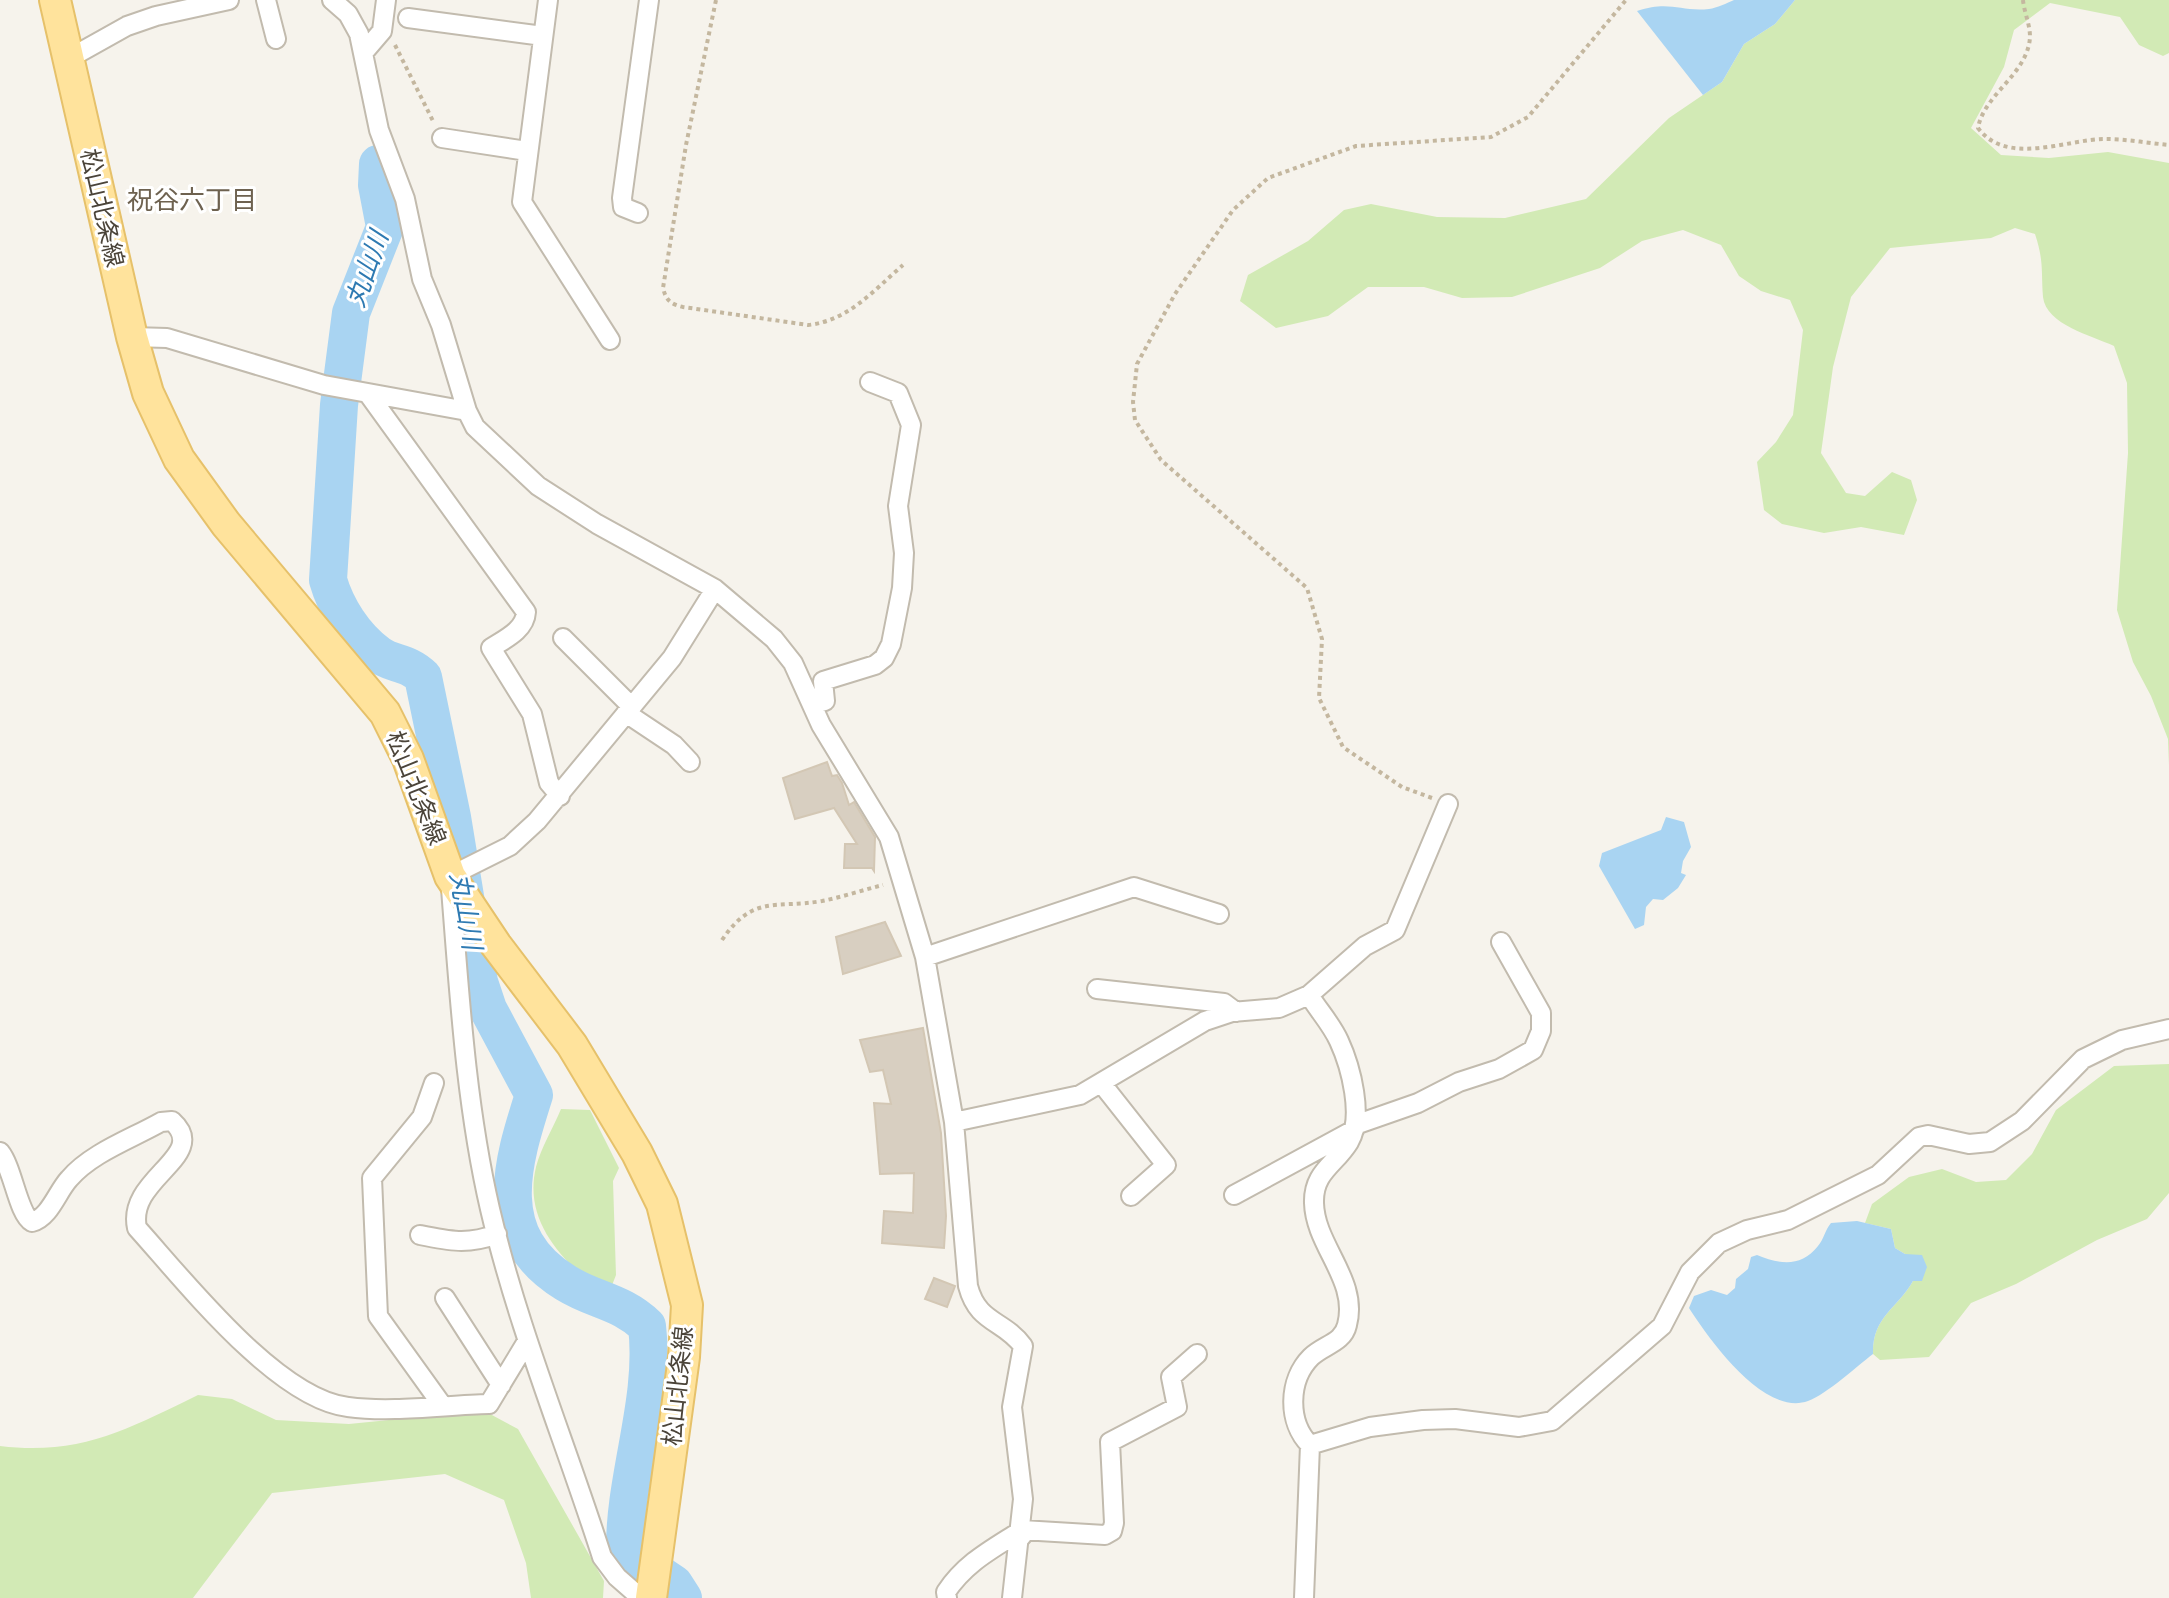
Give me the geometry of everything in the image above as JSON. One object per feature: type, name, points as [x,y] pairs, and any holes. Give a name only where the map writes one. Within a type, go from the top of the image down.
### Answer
[{"type":"main road","name":"松山北条線","points":[[55,0],[132,337],[148,393],[179,459],[226,524],[332,646],[385,713],[408,759],[450,877],[496,945],[572,1045],[637,1153],[662,1204],[687,1305],[651,1598]]},
{"type":"street","points":[[68,59],[127,26],[205,3],[229,0]]},
{"type":"street","points":[[266,0],[276,39]]},
{"type":"street","points":[[332,0],[348,14],[364,52],[379,130],[405,199],[422,279],[441,325],[467,411],[489,442],[538,486],[597,524],[715,589],[774,639],[793,663],[812,705],[889,837],[925,957],[954,1122],[968,1286],[973,1304],[983,1316],[1015,1336],[1023,1346],[1012,1407],[1023,1499],[1022,1533],[1012,1598]]},
{"type":"street","points":[[364,52],[382,31],[386,0]]},
{"type":"street","points":[[548,0],[522,202],[610,340]]},
{"type":"street","points":[[638,213],[623,207],[622,198],[649,0]]},
{"type":"street","points":[[408,18],[543,36]]},
{"type":"street","points":[[442,138],[527,151]]},
{"type":"street","points":[[132,337],[167,338],[283,374],[369,395],[467,411]]},
{"type":"street","points":[[812,705],[825,701],[823,681],[875,665],[884,658],[891,644],[902,588],[904,553],[898,506],[911,425],[906,405],[898,393],[870,382]]},
{"type":"street","points":[[369,395],[526,612],[524,622],[515,632],[491,648],[532,714],[549,783],[560,796]]},
{"type":"street","points":[[641,1598],[617,1577],[602,1557],[526,1343],[497,1234],[475,1122],[450,877],[510,846],[560,796],[672,658],[715,589]]},
{"type":"street","points":[[563,638],[628,710],[674,745],[690,762]]},
{"type":"street","points":[[954,1122],[1080,1095],[1172,1038],[1236,1012],[1279,1008],[1309,995],[1365,946],[1395,930],[1448,804]]},
{"type":"street","points":[[925,957],[1134,887],[1219,914]]},
{"type":"street","points":[[1234,1195],[1354,1128],[1418,1103],[1459,1082],[1499,1069],[1533,1050],[1541,1031],[1541,1013],[1501,942]]},
{"type":"street","points":[[1097,989],[1224,1003],[1236,1012]]},
{"type":"street","points":[[1304,1598],[1310,1445],[1294,1425],[1295,1388],[1311,1357],[1339,1339],[1347,1327],[1348,1314],[1340,1269],[1315,1218],[1315,1191],[1324,1167],[1347,1145],[1354,1128],[1346,1059],[1334,1031],[1309,995]]},
{"type":"street","points":[[1310,1445],[1370,1427],[1423,1420],[1455,1419],[1519,1427],[1552,1421],[1662,1326],[1690,1272],[1719,1243],[1747,1230],[1788,1220],[1878,1175],[1919,1137],[1928,1135],[1969,1144],[1990,1142],[2022,1121],[2083,1059],[2122,1040],[2169,1029]]},
{"type":"street","points":[[434,1083],[422,1117],[377,1169],[372,1178],[372,1193],[378,1316],[442,1405]]},
{"type":"street","points":[[1102,1084],[1166,1165],[1131,1196]]},
{"type":"street","points":[[0,1152],[15,1182],[23,1212],[32,1222],[44,1215],[69,1178],[88,1162],[161,1122],[172,1121],[179,1127],[183,1142],[179,1155],[146,1187],[134,1216],[137,1228],[196,1293],[289,1382],[324,1401],[348,1407],[489,1404],[526,1343]]},
{"type":"street","points":[[420,1235],[474,1243],[497,1234]]},
{"type":"street","points":[[445,1298],[501,1385]]},
{"type":"street","points":[[947,1598],[946,1592],[956,1577],[976,1557],[1014,1535],[1105,1535],[1112,1531],[1110,1442],[1177,1407],[1171,1377],[1197,1354]]},
{"type":"path","points":[[716,0],[686,145],[663,288],[666,298],[672,305],[683,307],[808,325],[826,323],[843,317],[903,265]]},
{"type":"path","points":[[1448,804],[1402,787],[1343,747],[1328,722],[1319,698],[1322,639],[1307,588],[1161,460],[1135,420],[1133,402],[1137,364],[1175,294],[1233,210],[1268,178],[1356,146],[1491,137],[1528,117],[1626,0]]},
{"type":"path","points":[[2023,0],[2030,37],[2026,55],[1984,113],[1978,128],[1982,134],[2012,147],[2030,149],[2108,139],[2169,145]]},
{"type":"path","points":[[382,31],[396,46],[442,138]]},
{"type":"path","points":[[722,940],[735,921],[771,903],[820,901],[901,881]]},
{"type":"green space","points":[[1795,0],[2169,0],[2169,53],[2163,56],[2139,45],[2120,17],[2050,3],[2014,30],[2004,67],[1971,128],[2001,155],[2049,158],[2108,152],[2169,163],[2169,765],[2168,739],[2133,662],[2117,610],[2128,453],[2127,383],[2114,346],[2061,322],[2046,307],[2035,234],[2015,228],[1991,238],[1890,248],[1851,297],[1833,367],[1821,453],[1846,493],[1865,496],[1892,472],[1911,480],[1917,500],[1904,535],[1861,527],[1824,533],[1782,524],[1764,510],[1757,462],[1776,442],[1793,415],[1803,330],[1790,300],[1761,291],[1739,276],[1721,245],[1683,230],[1642,241],[1600,268],[1512,297],[1462,298],[1424,287],[1368,287],[1328,316],[1276,328],[1240,301],[1248,275],[1308,241],[1344,210],[1371,204],[1437,217],[1505,218],[1586,199],[1669,118],[1722,82],[1744,44],[1775,24]]},
{"type":"green space","points":[[2169,1064],[2169,1193],[2147,1219],[2097,1240],[2016,1284],[1971,1303],[1929,1357],[1880,1360],[1873,1354],[1881,1322],[1913,1281],[1905,1254],[1895,1248],[1891,1229],[1865,1223],[1872,1204],[1909,1177],[1942,1169],[1976,1182],[2006,1180],[2032,1154],[2056,1110],[2114,1066]]},
{"type":"green space","points":[[561,1109],[590,1110],[619,1168],[613,1181],[616,1275],[607,1298],[577,1272],[552,1242],[536,1207],[533,1188],[536,1167]]},
{"type":"green space","points":[[198,1395],[232,1399],[276,1420],[349,1424],[459,1413],[490,1414],[518,1429],[604,1581],[603,1598],[531,1598],[526,1563],[504,1500],[445,1474],[272,1493],[193,1598],[0,1598],[0,1446],[55,1447],[103,1437]]},
{"type":"water","points":[[1734,0],[1795,0],[1775,24],[1744,44],[1722,82],[1703,95],[1637,11],[1658,6],[1709,9]]},
{"type":"water","points":[[1666,817],[1684,822],[1691,847],[1683,861],[1681,873],[1686,875],[1678,888],[1663,900],[1653,899],[1646,907],[1644,925],[1635,929],[1599,866],[1602,853],[1661,830]]},
{"type":"water","points":[[1857,1221],[1891,1229],[1895,1248],[1905,1254],[1922,1255],[1927,1267],[1922,1281],[1913,1281],[1881,1322],[1873,1354],[1841,1380],[1808,1401],[1791,1403],[1774,1398],[1740,1372],[1710,1338],[1689,1308],[1694,1296],[1711,1290],[1727,1295],[1735,1288],[1736,1279],[1748,1269],[1751,1257],[1757,1255],[1781,1262],[1797,1261],[1818,1246],[1831,1223]]},
{"type":"building","points":[[827,762],[832,776],[837,775],[842,783],[849,805],[854,802],[875,837],[874,871],[872,868],[844,868],[845,844],[857,844],[834,808],[795,819],[783,778]]},
{"type":"building","points":[[885,922],[901,956],[843,974],[836,937]]},
{"type":"building","points":[[923,1028],[941,1133],[946,1216],[944,1248],[882,1243],[884,1211],[913,1213],[914,1173],[880,1174],[874,1103],[891,1104],[883,1070],[870,1072],[860,1040]]},
{"type":"building","points":[[934,1278],[955,1286],[947,1307],[925,1299]]},
{"type":"waterway","name":"丸山川","points":[[378,164],[377,185],[385,227],[351,313],[339,405],[328,580],[341,611],[361,639],[383,657],[411,668],[423,677],[452,817],[479,982],[488,1009],[534,1095],[514,1172],[516,1221],[525,1244],[542,1264],[566,1283],[618,1306],[647,1326],[647,1382],[629,1495],[625,1551],[674,1584],[683,1598]]},
{"type":"district","name":"祝谷六丁目","points":[[192,200]]}]
